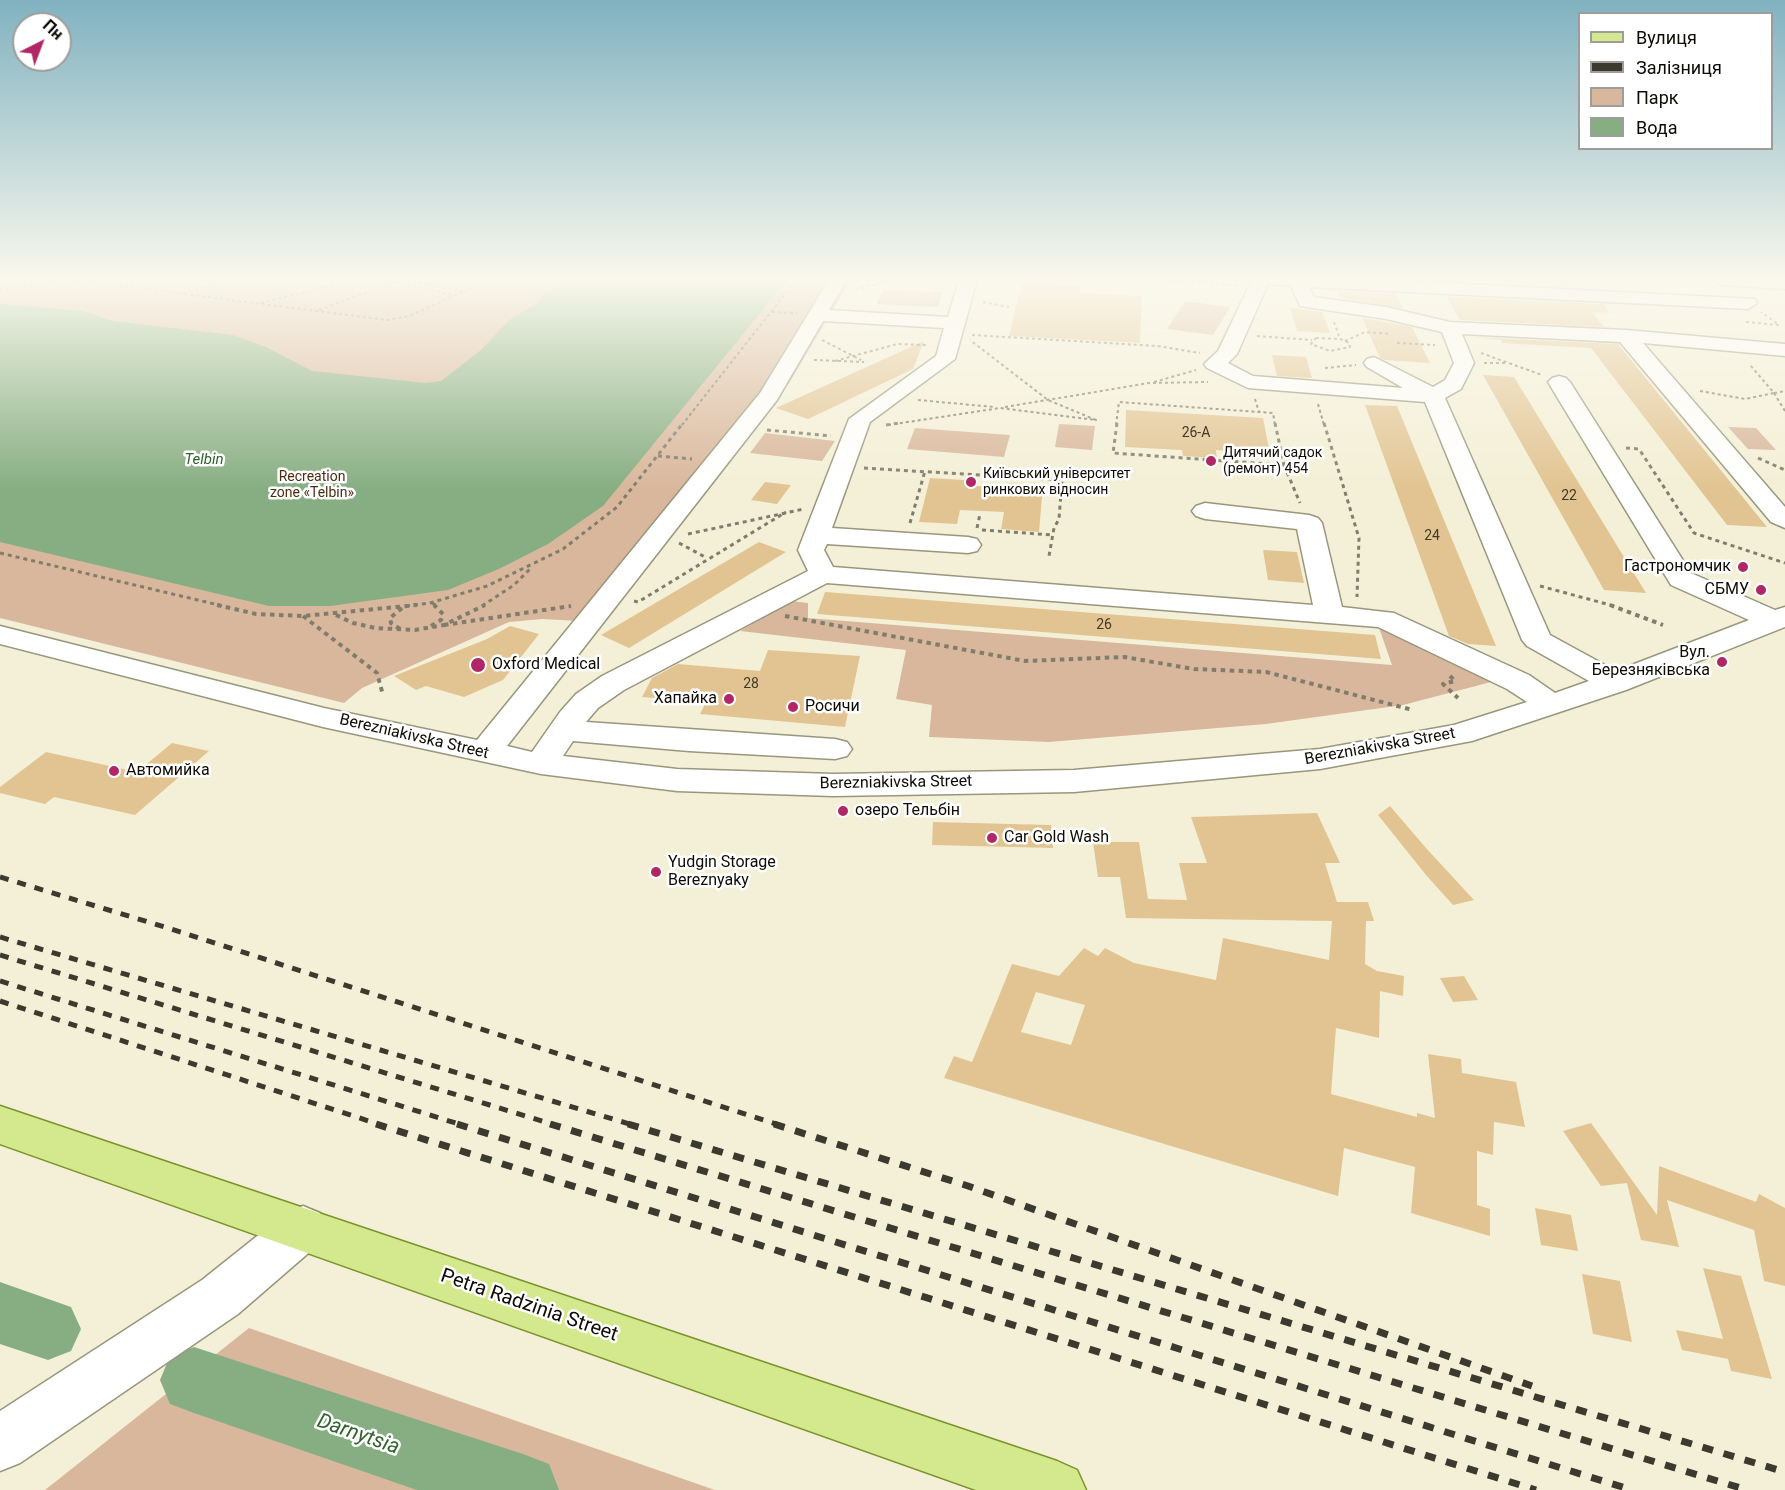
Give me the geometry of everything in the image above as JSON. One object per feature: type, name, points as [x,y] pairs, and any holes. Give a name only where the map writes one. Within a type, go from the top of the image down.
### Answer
[{"type":"main road","name":"Petra Radzinia Street","points":[[0,1125],[1057,1490]]},
{"type":"street","points":[[493,755],[615,599],[803,350]]},
{"type":"street","points":[[615,599],[670,538],[757,429],[806,350]]},
{"type":"street","points":[[823,574],[811,550],[860,419],[945,358],[949,350]]},
{"type":"street","points":[[1226,350],[1219,360],[1248,382],[1323,390],[1433,396],[1453,384],[1458,350]]},
{"type":"street","points":[[1637,350],[1780,517],[1785,519]]},
{"type":"street","points":[[1374,363],[1433,396],[1538,640],[1615,683]]},
{"type":"street","points":[[1323,390],[1325,368]]},
{"type":"street","points":[[1567,379],[1599,446],[1681,579],[1781,619]]},
{"type":"street","points":[[1206,511],[1309,524],[1343,615]]},
{"type":"street","points":[[816,535],[905,541],[972,537]]},
{"type":"street","points":[[541,764],[563,730],[587,701],[613,683],[823,574],[1384,619],[1518,682],[1552,705]]},
{"type":"street","name":"Berezniakivska Street","points":[[0,635],[323,717],[541,764],[699,781],[833,785],[1074,781],[1320,759],[1460,734],[1615,683],[1781,619]]},
{"type":"street","points":[[563,730],[688,741],[835,749]]},
{"type":"street","points":[[5,1434],[220,1297],[303,1228]]},
{"type":"path","points":[[0,553],[256,614],[336,614],[430,603],[487,586],[534,566],[579,537],[616,507],[741,350]]},
{"type":"path","points":[[828,350],[835,361]]},
{"type":"path","points":[[835,361],[864,362],[844,350]]},
{"type":"path","points":[[835,361],[877,350]]},
{"type":"path","points":[[891,398],[1096,420],[1048,400],[977,350]]},
{"type":"path","points":[[1173,350],[1219,360]]},
{"type":"path","points":[[1325,350],[1345,350]]},
{"type":"path","points":[[1469,350],[1510,363]]},
{"type":"path","points":[[1469,350],[1567,379]]},
{"type":"path","points":[[1743,350],[1785,411]]},
{"type":"path","points":[[757,429],[854,434],[1149,383],[1219,360]]},
{"type":"path","points":[[1325,368],[1374,363]]},
{"type":"path","points":[[1662,379],[1714,395],[1734,398],[1745,399],[1785,393]]},
{"type":"path","points":[[1149,383],[1248,382]]},
{"type":"path","points":[[1323,390],[1359,538],[1343,615]]},
{"type":"path","points":[[1284,465],[1113,453],[1119,402],[1273,413],[1280,456],[1284,465],[1309,524]]},
{"type":"path","points":[[1599,446],[1639,449],[1694,533],[1785,563]]},
{"type":"path","points":[[657,456],[702,460]]},
{"type":"path","points":[[1754,456],[1785,470]]},
{"type":"path","points":[[842,466],[1062,480],[1059,519],[1054,528],[1049,556]]},
{"type":"path","points":[[905,541],[925,471]]},
{"type":"path","points":[[670,538],[828,504]]},
{"type":"path","points":[[336,614],[353,623],[401,630],[428,628],[615,599],[638,602],[786,512]]},
{"type":"path","points":[[972,537],[980,514]]},
{"type":"path","points":[[670,538],[708,558]]},
{"type":"path","points":[[444,625],[486,604],[514,585],[534,566]]},
{"type":"path","points":[[1512,581],[1558,589],[1598,600],[1663,625]]},
{"type":"path","points":[[428,628],[441,620],[443,615],[442,610],[430,603]]},
{"type":"path","points":[[763,605],[791,619],[1025,661],[1124,657],[1194,669],[1266,672],[1413,710]]},
{"type":"path","points":[[401,630],[391,623],[390,618],[405,606]]},
{"type":"path","points":[[303,615],[377,673],[383,694]]},
{"type":"path","points":[[1458,698],[1443,684],[1455,681],[1449,675],[1460,654]]},
{"type":"green space","name":"Telbin","points":[[0,350],[809,350],[789,383],[629,591],[599,622],[542,619],[509,622],[362,688],[344,703],[0,618]]},
{"type":"green space","points":[[1059,424],[1095,426],[1092,450],[1055,447]]},
{"type":"green space","points":[[1728,427],[1756,428],[1776,450],[1748,449]]},
{"type":"green space","points":[[915,428],[1010,435],[1004,457],[907,449]]},
{"type":"green space","points":[[765,433],[835,441],[822,461],[750,453]]},
{"type":"green space","points":[[791,601],[808,603],[808,618],[1392,665],[1378,625],[1495,681],[1403,705],[1266,724],[1049,742],[929,737],[932,705],[896,699],[906,650],[740,631]]},
{"type":"green space","points":[[249,1328],[715,1490],[45,1490]]},
{"type":"water","name":"Telbin","points":[[0,350],[271,350],[312,371],[426,383],[441,381],[481,350],[730,350],[603,506],[548,544],[501,568],[448,590],[330,606],[269,606],[0,542]]},
{"type":"building","points":[[905,350],[921,350],[913,369],[808,419],[776,408]]},
{"type":"building","points":[[1376,350],[1423,350],[1430,363],[1385,360],[1380,358]]},
{"type":"building","points":[[1592,350],[1623,350],[1767,527],[1727,525]]},
{"type":"building","points":[[1272,355],[1306,357],[1312,378],[1277,376]]},
{"type":"building","points":[[1483,375],[1514,377],[1646,593],[1604,590]]},
{"type":"building","points":[[1365,405],[1397,406],[1496,646],[1468,644],[1449,636]]},
{"type":"building","points":[[1126,410],[1263,418],[1270,454],[1216,450],[1217,458],[1183,456],[1182,450],[1125,447]]},
{"type":"building","name":"Київський університет ринкових відносин","points":[[930,478],[965,480],[964,485],[1006,488],[1007,483],[1043,485],[1039,532],[1001,529],[1004,512],[960,510],[957,524],[919,522]]},
{"type":"building","points":[[765,482],[791,485],[777,504],[751,500]]},
{"type":"building","points":[[759,542],[786,552],[629,648],[601,635]]},
{"type":"building","points":[[1263,550],[1297,552],[1304,583],[1268,580]]},
{"type":"building","points":[[825,592],[1375,635],[1381,659],[817,614]]},
{"type":"building","name":"Oxford Medical","points":[[510,626],[539,634],[503,680],[464,697],[426,686],[416,690],[394,676],[487,639]]},
{"type":"building","points":[[768,650],[860,656],[845,727],[700,714],[706,702],[642,697],[652,678],[678,664],[760,671]]},
{"type":"building","points":[[172,743],[209,751],[135,815],[54,797],[45,804],[0,793],[0,787],[46,752],[137,772]]},
{"type":"building","points":[[1390,806],[1474,900],[1453,905],[1426,875],[1378,815]]},
{"type":"building","points":[[1317,813],[1340,863],[1325,863],[1337,902],[1368,902],[1374,921],[1366,921],[1365,964],[1377,971],[1404,976],[1403,996],[1380,991],[1379,1038],[1336,1028],[1331,1094],[1417,1117],[1417,1113],[1435,1118],[1428,1054],[1461,1059],[1462,1073],[1516,1082],[1525,1127],[1494,1122],[1493,1155],[1477,1151],[1477,1205],[1490,1209],[1490,1236],[1411,1213],[1415,1167],[1344,1148],[1338,1196],[944,1078],[954,1056],[972,1062],[1012,964],[1059,976],[1084,948],[1098,956],[1105,948],[1134,963],[1216,980],[1223,938],[1329,960],[1332,921],[1126,918],[1120,877],[1098,877],[1093,842],[1139,842],[1148,899],[1187,900],[1179,863],[1207,863],[1191,817]],"holes":[[[1036,992],[1085,1005],[1071,1045],[1021,1032]]]},
{"type":"building","name":"Car Gold Wash","points":[[933,822],[1051,825],[1053,848],[932,845]]},
{"type":"building","points":[[1464,976],[1478,1000],[1453,1002],[1440,978]]},
{"type":"building","points":[[1591,1123],[1657,1215],[1659,1166],[1756,1202],[1759,1194],[1785,1208],[1785,1286],[1764,1281],[1754,1230],[1667,1200],[1679,1247],[1641,1240],[1627,1183],[1601,1186],[1563,1131]]},
{"type":"building","points":[[1535,1208],[1571,1215],[1578,1251],[1541,1245]]},
{"type":"building","points":[[1703,1268],[1741,1276],[1772,1379],[1731,1371],[1728,1359],[1682,1350],[1676,1330],[1723,1339]]},
{"type":"building","points":[[1582,1274],[1620,1281],[1632,1342],[1593,1334]]},
{"type":"waterway","name":"Darnytsia","points":[[0,1313],[48,1329]]},
{"type":"waterway","name":"Darnytsia","points":[[194,1380],[523,1490]]},
{"type":"railway","points":[[0,877],[168,928],[779,1125]]},
{"type":"railway","points":[[0,937],[633,1125]]},
{"type":"railway","points":[[0,955],[555,1125]]},
{"type":"railway","points":[[0,981],[462,1125]]},
{"type":"railway","points":[[0,1001],[381,1125]]},
{"type":"railway","points":[[376,1124],[1536,1490]]},
{"type":"railway","points":[[457,1124],[1632,1490]]},
{"type":"railway","points":[[550,1124],[1747,1490]]},
{"type":"railway","points":[[628,1124],[1785,1472]]},
{"type":"railway","points":[[774,1124],[968,1186],[1532,1386]]},
{"type":"place","name":"Дитячий садок (ремонт) 454","points":[[1211,461]]},
{"type":"place","name":"Київський університет ринкових відносин","points":[[971,482]]},
{"type":"place","name":"Гастрономчик","points":[[1743,567]]},
{"type":"place","name":"СБМУ","points":[[1761,590]]},
{"type":"place","name":"Вул. Березняківська","points":[[1722,662]]},
{"type":"place","name":"Oxford Medical","points":[[478,665]]},
{"type":"place","name":"Хапайка","points":[[729,699]]},
{"type":"place","name":"Росичи","points":[[793,707]]},
{"type":"place","name":"Автомийка","points":[[114,771]]},
{"type":"place","name":"озеро Тельбін","points":[[843,811]]},
{"type":"place","name":"Car Gold Wash","points":[[992,838]]},
{"type":"place","name":"Yudgin Storage Bereznyaky","points":[[656,872]]},
{"type":"park label","name":"Recreation zone «Telbin»","points":[[312,486]]}]
